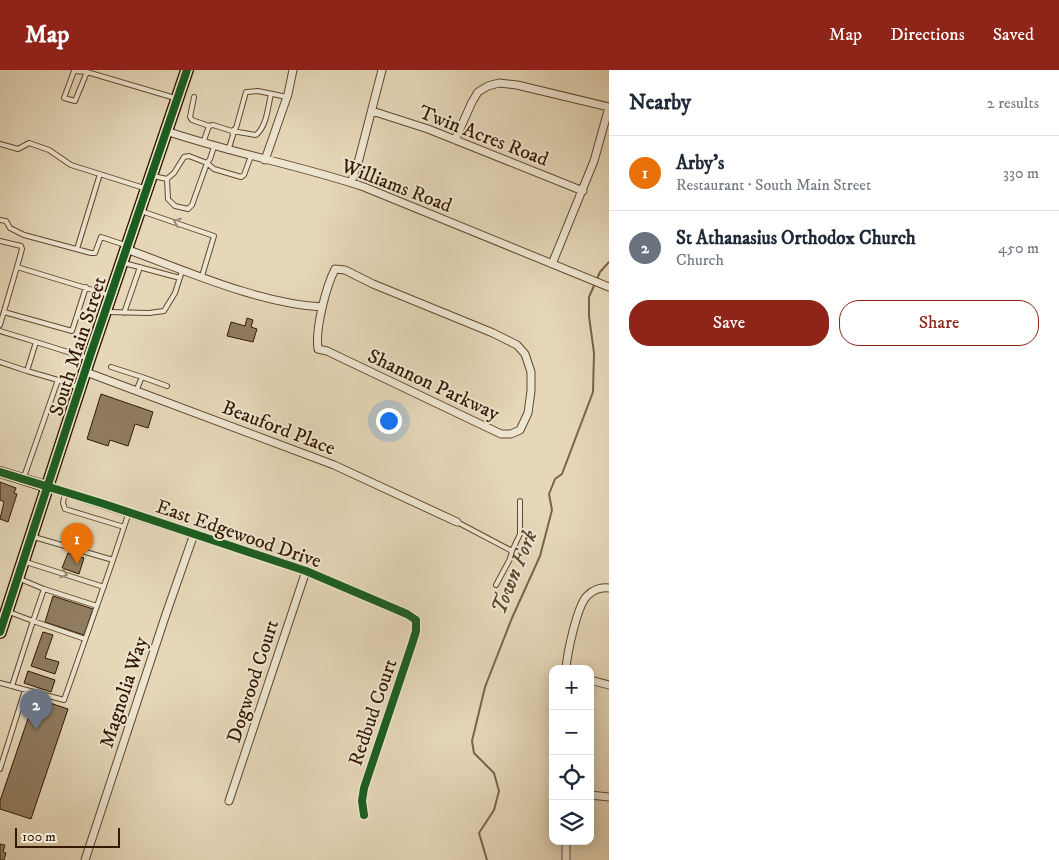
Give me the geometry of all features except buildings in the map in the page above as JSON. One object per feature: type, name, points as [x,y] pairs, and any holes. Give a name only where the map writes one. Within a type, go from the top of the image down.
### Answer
[{"type":"main road","name":"South Main Street","points":[[0,632],[4,613],[24,561],[126,247],[187,70]]},
{"type":"street","points":[[265,160],[287,97],[293,70]]},
{"type":"street","points":[[351,183],[382,70]]},
{"type":"street","points":[[455,140],[478,92],[488,86],[499,83],[517,85],[609,107],[594,162],[552,264]]},
{"type":"street","name":"Twin Acres Road","points":[[372,111],[428,129],[583,192]]},
{"type":"street","name":"Williams Road","points":[[166,131],[203,144],[351,183],[608,287]]},
{"type":"street","points":[[126,247],[183,270],[270,299],[322,308]]},
{"type":"street","name":"Shannon Parkway","points":[[335,268],[511,341],[525,354],[531,372],[528,413],[523,426],[515,432],[501,434],[327,352],[318,350],[317,342],[322,308],[330,278],[335,268]]},
{"type":"street","name":"Beauford Place","points":[[86,372],[334,464],[457,522]]},
{"type":"street","points":[[0,472],[48,487]]},
{"type":"street","name":"East Edgewood Drive","points":[[48,487],[306,571],[398,610],[416,620]]},
{"type":"street","name":"Magnolia Way","points":[[85,860],[194,534]]},
{"type":"street","name":"Dogwood Court","points":[[229,801],[306,571]]},
{"type":"street","points":[[567,665],[574,630],[586,596],[594,590],[604,587],[609,588]]},
{"type":"street","name":"Redbud Court","points":[[364,815],[362,801],[364,788],[412,644],[416,631],[416,620]]},
{"type":"street","points":[[594,681],[609,685]]},
{"type":"street","points":[[594,795],[609,797]]},
{"type":"street","points":[[566,845],[566,860]]},
{"type":"lane","points":[[87,72],[75,101],[64,98],[74,71],[87,72],[177,98]]},
{"type":"lane","points":[[232,131],[236,128],[246,92],[258,91],[287,97]]},
{"type":"lane","points":[[194,97],[190,117],[192,120],[210,126],[213,125],[232,131],[256,135],[262,128],[271,94]]},
{"type":"lane","points":[[203,144],[210,126]]},
{"type":"lane","points":[[228,150],[233,135],[232,131]]},
{"type":"lane","points":[[0,144],[18,149],[29,143],[49,150],[71,165],[146,189]]},
{"type":"lane","points":[[168,179],[168,200],[176,206],[188,209],[192,205],[214,147]]},
{"type":"lane","points":[[168,179],[174,174],[184,157],[189,156],[207,163],[214,169],[241,177],[244,175],[251,156]]},
{"type":"lane","points":[[76,249],[100,174]]},
{"type":"lane","points":[[151,175],[168,179]]},
{"type":"lane","points":[[139,210],[214,236],[202,276]]},
{"type":"lane","points":[[0,220],[6,221],[10,228],[24,235],[76,249],[95,252],[101,237],[126,247]]},
{"type":"lane","points":[[0,240],[21,246],[22,249],[0,325]]},
{"type":"lane","points":[[122,262],[180,278]]},
{"type":"lane","points":[[17,267],[111,295]]},
{"type":"lane","points":[[124,313],[140,267]]},
{"type":"lane","points":[[106,311],[149,313],[164,311],[175,293],[183,270]]},
{"type":"lane","points":[[4,312],[72,331],[86,288]]},
{"type":"lane","points":[[0,331],[89,359]]},
{"type":"lane","points":[[27,371],[36,342]]},
{"type":"lane","points":[[0,362],[80,388]]},
{"type":"lane","points":[[111,367],[167,386]]},
{"type":"lane","points":[[136,391],[142,377]]},
{"type":"lane","points":[[23,479],[58,380]]},
{"type":"lane","points":[[65,492],[63,503],[65,509],[124,528]]},
{"type":"lane","points":[[496,585],[510,559],[520,534],[520,501]]},
{"type":"lane","points":[[0,683],[64,700],[129,512]]},
{"type":"lane","points":[[457,522],[512,551]]},
{"type":"lane","points":[[32,537],[113,560]]},
{"type":"lane","points":[[24,561],[104,587]]},
{"type":"lane","points":[[18,578],[44,589],[97,606]]},
{"type":"lane","points":[[12,686],[44,589]]},
{"type":"lane","points":[[4,613],[85,639]]},
{"type":"lane","points":[[0,769],[25,690]]},
{"type":"waterway","name":"Town Fork","points":[[487,860],[479,833],[494,810],[499,791],[494,773],[474,753],[472,741],[485,687],[512,618],[540,556],[552,510],[549,494],[555,479],[562,474],[593,392],[594,353],[589,316],[589,297],[600,272],[609,262]]},
{"type":"cycle path","points":[[0,632],[89,359],[187,70]]},
{"type":"cycle path","points":[[0,472],[101,503],[306,571],[407,614],[416,620],[416,631],[412,644],[364,788],[362,801],[364,815]]},
{"type":"place","name":"Arby's","points":[[77,564]]},
{"type":"place","name":"St Athanasius Orthodox Church","points":[[36,730]]}]
